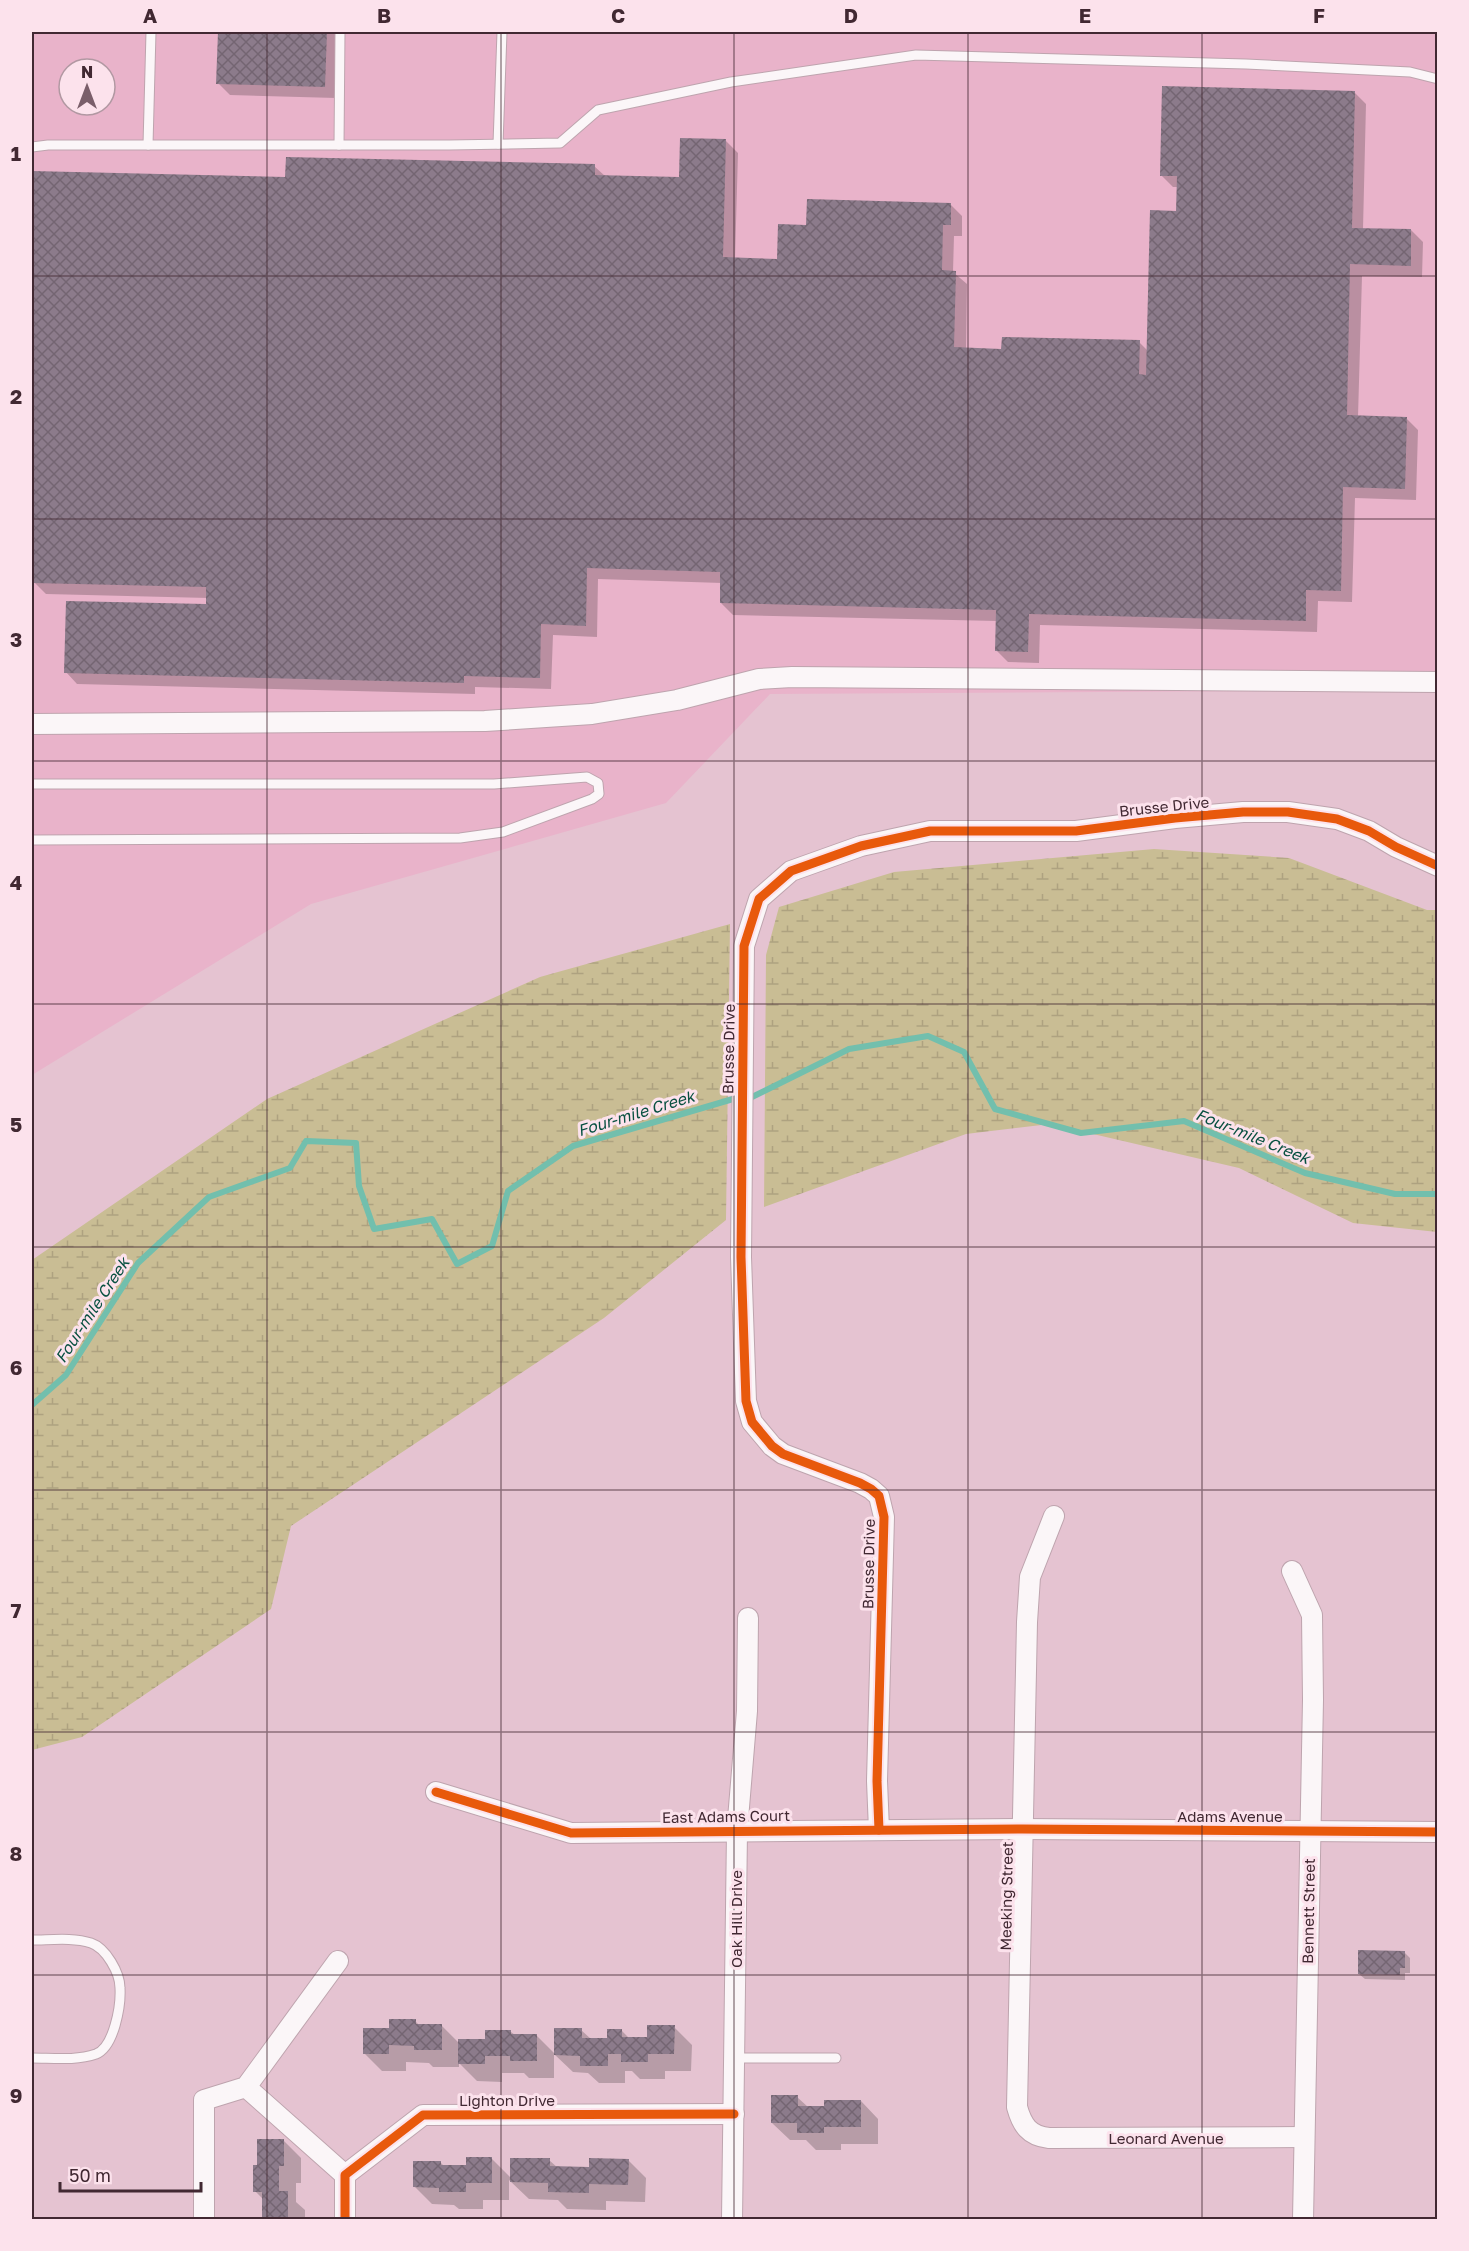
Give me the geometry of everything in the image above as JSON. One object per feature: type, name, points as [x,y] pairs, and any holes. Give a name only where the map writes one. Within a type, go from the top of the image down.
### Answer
[{"type":"street","points":[[32,724],[485,721],[592,714],[677,700],[759,679],[792,677],[1437,682]]},
{"type":"street","name":"Brusse Drive","points":[[879,1830],[883,1506],[879,1496],[860,1483],[783,1454],[772,1446],[752,1422],[746,1401],[741,1257],[744,946],[759,899],[791,871],[861,846],[930,831],[1076,831],[1175,818],[1243,813],[1288,813],[1337,819],[1369,831],[1437,867]]},
{"type":"street","name":"Meeking Street","points":[[1030,2133],[1024,2126],[1017,2107],[1027,1622],[1030,1577],[1054,1516]]},
{"type":"street","name":"Bennett Street","points":[[1292,1571],[1312,1615],[1313,1700],[1303,2220]]},
{"type":"street","name":"Oak Hill Drive","points":[[732,2220],[737,1831],[747,1711],[748,1618]]},
{"type":"street","name":"East Adams Court","points":[[436,1792],[571,1833],[1022,1829]]},
{"type":"street","name":"Adams Avenue","points":[[1022,1829],[1437,1832]]},
{"type":"street","points":[[204,2220],[204,2100],[246,2087],[338,1961]]},
{"type":"street","points":[[246,2087],[345,2175],[345,2220]]},
{"type":"street","name":"Lighton Drive","points":[[345,2175],[423,2115],[734,2114]]},
{"type":"street","name":"Leonard Avenue","points":[[1030,2133],[1049,2138],[1304,2137]]},
{"type":"lane","points":[[148,145],[152,32]]},
{"type":"lane","points":[[339,145],[340,32]]},
{"type":"lane","points":[[498,144],[502,32]]},
{"type":"lane","points":[[32,147],[560,143],[598,110],[731,82],[916,55],[1246,64],[1410,72],[1437,79]]},
{"type":"lane","points":[[32,784],[494,784],[586,777],[598,783],[599,794],[592,799],[503,832],[459,838],[32,840]]},
{"type":"lane","points":[[32,1940],[71,1940],[93,1943],[108,1957],[117,1972],[120,1987],[118,2011],[110,2041],[98,2053],[81,2058],[32,2058]]},
{"type":"lane","points":[[735,2058],[836,2058]]},
{"type":"shaded area","points":[[32,32],[1437,32],[1437,690],[770,694],[666,803],[311,904],[32,1075]]},
{"type":"green space","points":[[1154,849],[1289,858],[1427,910],[1437,910],[1437,1232],[1353,1223],[1239,1168],[1050,1124],[966,1134],[764,1207],[766,955],[779,907],[894,872]]},
{"type":"green space","points":[[730,924],[726,1220],[604,1318],[291,1526],[271,1609],[82,1737],[32,1750],[32,1260],[267,1099],[540,977]]},
{"type":"building","points":[[218,32],[327,32],[325,87],[216,84]]},
{"type":"building","points":[[1162,86],[1355,91],[1352,228],[1411,229],[1411,266],[1350,264],[1347,415],[1407,417],[1405,489],[1343,487],[1341,591],[1306,590],[1306,621],[1029,614],[1028,652],[995,651],[996,610],[720,603],[720,572],[587,568],[586,626],[541,624],[540,678],[464,676],[464,683],[64,673],[66,601],[206,604],[206,587],[33,583],[32,171],[285,177],[286,157],[595,164],[595,175],[679,177],[680,138],[726,139],[723,257],[777,259],[778,224],[806,225],[807,199],[951,203],[951,225],[943,225],[942,270],[956,271],[954,347],[1001,349],[1002,337],[1140,340],[1139,374],[1146,375],[1150,210],[1176,211],[1177,176],[1160,176]]},
{"type":"building","points":[[1358,1950],[1405,1951],[1405,1968],[1400,1968],[1400,1975],[1358,1974]]},
{"type":"building","points":[[389,2019],[416,2019],[416,2024],[442,2024],[442,2050],[414,2050],[414,2046],[389,2045],[389,2054],[363,2054],[363,2028],[389,2028]]},
{"type":"building","points":[[647,2025],[675,2025],[674,2054],[648,2054],[648,2062],[621,2062],[621,2054],[608,2054],[608,2066],[580,2066],[580,2056],[554,2055],[554,2028],[582,2028],[582,2038],[607,2038],[607,2029],[622,2029],[622,2037],[647,2037]]},
{"type":"building","points":[[485,2030],[511,2030],[511,2034],[537,2034],[537,2061],[510,2061],[510,2056],[485,2056],[485,2064],[458,2064],[458,2039],[485,2039]]},
{"type":"building","points":[[771,2095],[798,2095],[798,2106],[824,2106],[824,2100],[861,2100],[861,2127],[824,2127],[824,2133],[797,2133],[797,2123],[771,2123]]},
{"type":"building","points":[[257,2139],[284,2139],[284,2166],[279,2166],[279,2191],[288,2191],[288,2218],[262,2218],[262,2192],[253,2192],[253,2165],[257,2165]]},
{"type":"building","points":[[466,2157],[492,2157],[492,2183],[466,2183],[466,2192],[439,2192],[439,2188],[413,2187],[413,2161],[441,2161],[441,2165],[466,2165]]},
{"type":"building","points":[[510,2158],[550,2158],[550,2166],[589,2167],[589,2158],[629,2159],[628,2185],[589,2184],[589,2193],[548,2192],[548,2183],[510,2182]]},
{"type":"waterway","name":"Four-mile Creek","points":[[750,1098],[849,1049],[928,1036],[964,1052],[995,1109],[1081,1133],[1184,1121],[1305,1173],[1395,1194],[1438,1194]]},
{"type":"waterway","name":"Four-mile Creek","points":[[32,1405],[66,1375],[138,1263],[209,1197],[290,1168],[306,1141],[356,1143],[359,1186],[374,1229],[432,1219],[457,1264],[492,1246],[508,1191],[573,1146],[733,1099]]},
{"type":"cycle path","points":[[879,1830],[877,1781],[884,1517],[879,1496],[860,1483],[783,1454],[772,1446],[752,1422],[746,1401],[741,1257],[744,946],[759,899],[791,871],[861,846],[930,831],[1076,831],[1243,812],[1288,812],[1337,819],[1369,831],[1396,847],[1438,866]]},
{"type":"cycle path","points":[[436,1792],[571,1833],[1022,1829],[1438,1832]]},
{"type":"cycle path","points":[[345,2220],[345,2175],[423,2115],[734,2114]]}]
